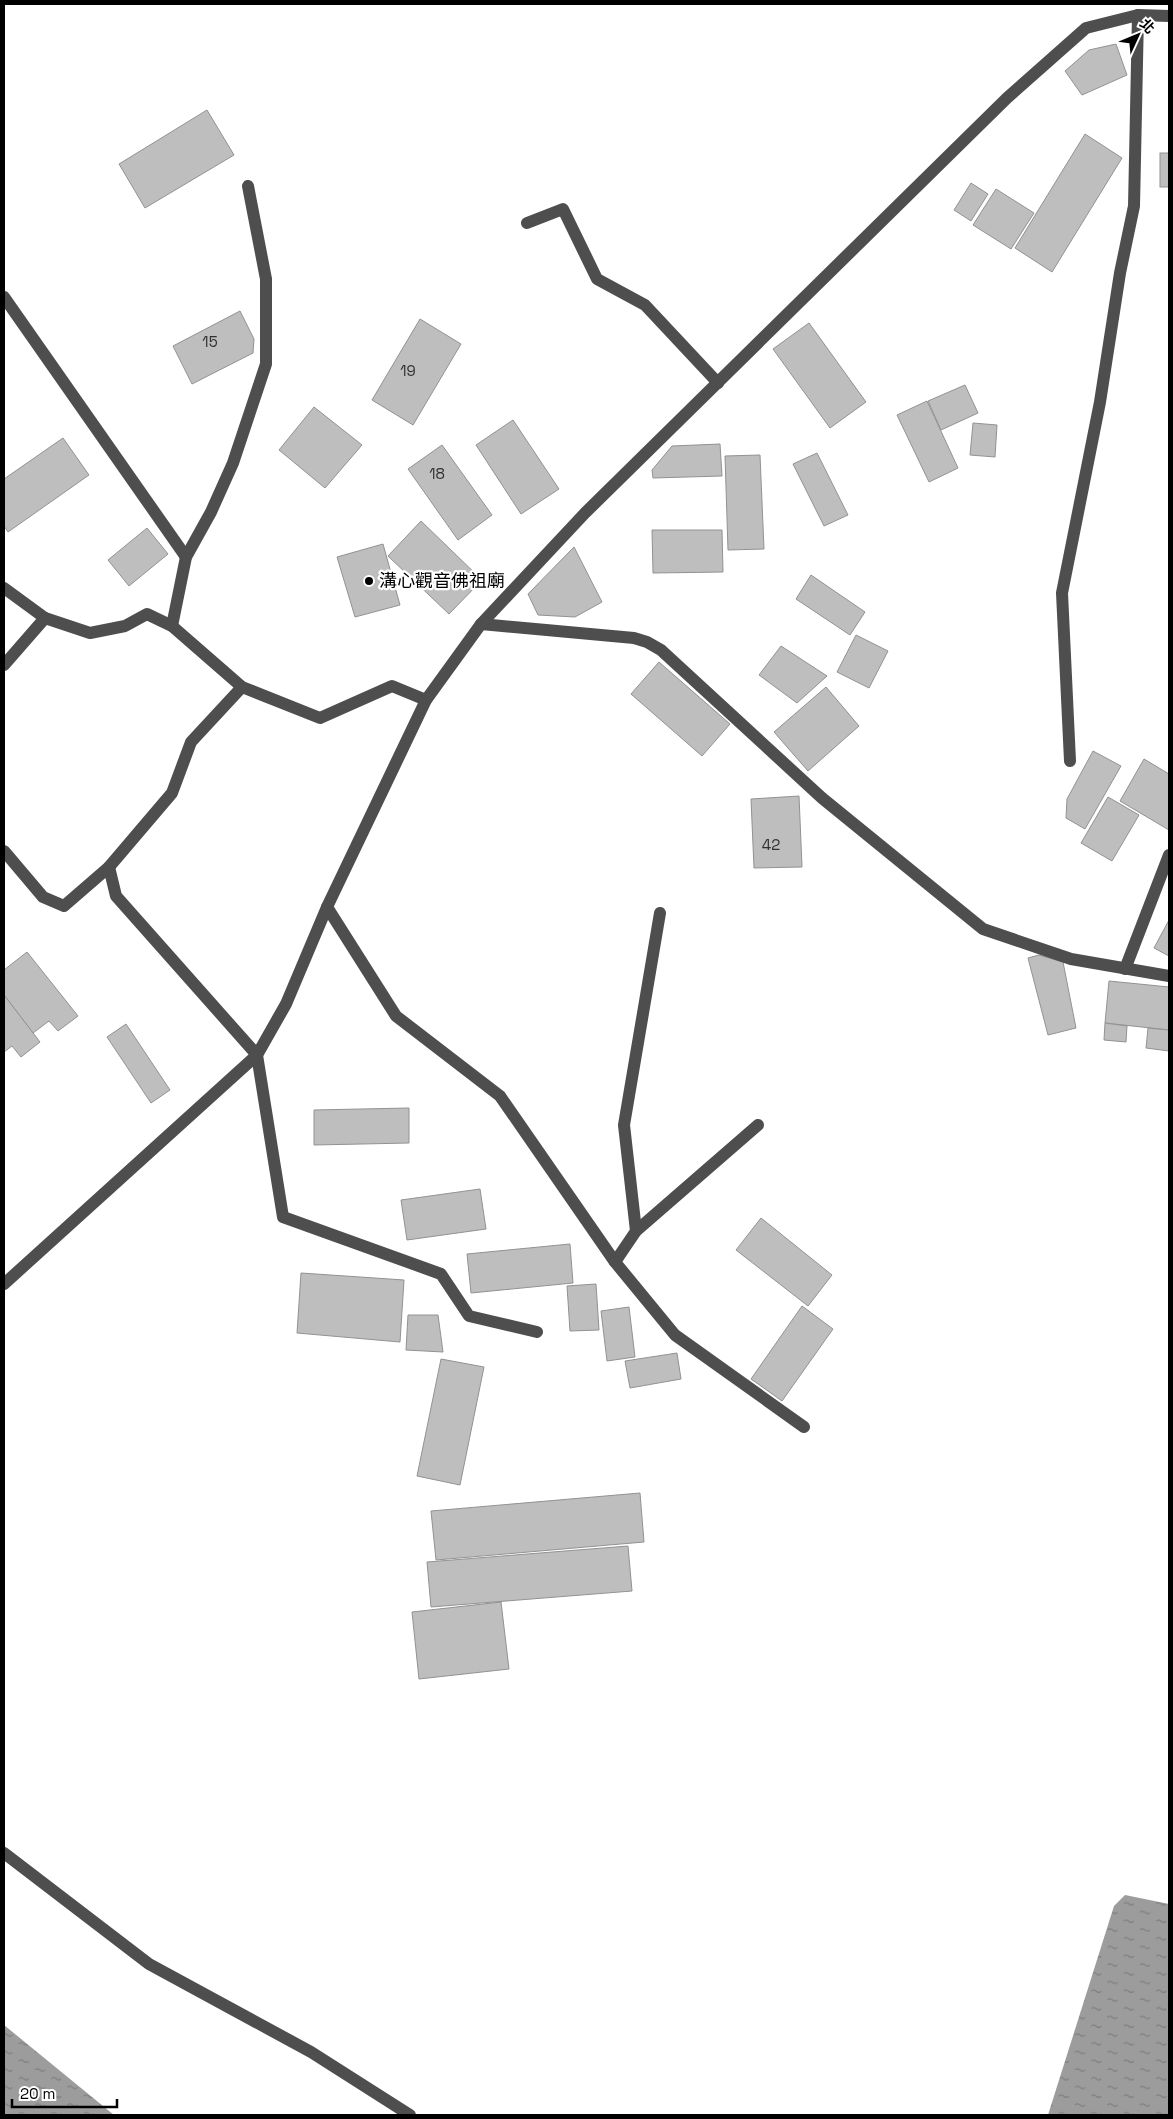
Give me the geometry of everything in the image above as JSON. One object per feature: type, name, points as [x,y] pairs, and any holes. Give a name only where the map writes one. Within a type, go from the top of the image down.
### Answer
[{"type":"street","points":[[1070,761],[1062,593],[1100,402],[1120,273],[1134,206],[1138,14]]},
{"type":"street","points":[[4,1284],[256,1055],[286,1004],[327,907],[426,700],[481,624],[585,513],[1007,98],[1086,28],[1138,14],[1169,16]]},
{"type":"street","points":[[172,626],[186,556],[211,512],[233,463],[266,364],[266,279],[248,186]]},
{"type":"street","points":[[527,223],[564,209],[597,279],[644,305],[718,383]]},
{"type":"street","points":[[4,297],[186,556]]},
{"type":"street","points":[[4,588],[45,618],[90,634],[125,626],[147,614],[172,626],[242,687],[320,718],[392,686],[426,700]]},
{"type":"street","points":[[4,665],[45,618]]},
{"type":"street","points":[[481,624],[647,642],[661,650],[822,798],[983,929],[1071,959],[1169,976]]},
{"type":"street","points":[[4,851],[43,897],[64,906],[109,868],[172,793],[191,742],[242,687]]},
{"type":"street","points":[[1126,969],[1168,856]]},
{"type":"street","points":[[109,868],[116,896],[256,1055],[283,1217],[441,1274],[469,1316],[537,1332]]},
{"type":"street","points":[[327,907],[396,1016],[500,1096],[615,1262],[675,1335],[804,1427]]},
{"type":"street","points":[[636,1231],[624,1125],[660,913]]},
{"type":"street","points":[[615,1262],[636,1231],[758,1125]]},
{"type":"street","points":[[4,1853],[149,1964],[311,2052],[410,2115]]},
{"type":"water","points":[[1125,1895],[1169,1904],[1169,2115],[1048,2115],[1114,1906]]},
{"type":"water","points":[[4,2025],[114,2115],[4,2115]]},
{"type":"building","points":[[1116,44],[1127,75],[1082,95],[1065,71],[1089,50]]},
{"type":"building","points":[[207,110],[234,155],[145,208],[119,164]]},
{"type":"building","points":[[1085,134],[1122,158],[1052,272],[1015,248]]},
{"type":"building","points":[[1160,153],[1169,153],[1169,187],[1160,187]]},
{"type":"building","points":[[971,183],[988,194],[971,221],[954,210]]},
{"type":"building","points":[[996,189],[1034,213],[1011,249],[973,225]]},
{"type":"building","points":[[240,311],[254,339],[253,353],[192,384],[173,346]]},
{"type":"building","points":[[420,319],[461,344],[413,425],[372,400]]},
{"type":"building","points":[[809,323],[866,402],[830,428],[773,349]]},
{"type":"building","points":[[965,385],[978,413],[941,430],[928,401]]},
{"type":"building","points":[[927,401],[958,468],[929,482],[897,415]]},
{"type":"building","points":[[314,407],[362,445],[325,488],[279,450]]},
{"type":"building","points":[[513,420],[559,489],[521,514],[476,445]]},
{"type":"building","points":[[973,423],[997,425],[995,457],[970,455]]},
{"type":"building","points":[[63,438],[89,475],[8,532],[4,526],[4,479]]},
{"type":"building","points":[[720,444],[722,476],[653,478],[652,470],[672,446]]},
{"type":"building","points":[[442,445],[492,515],[458,540],[408,469]]},
{"type":"building","points":[[817,453],[848,515],[824,526],[793,464]]},
{"type":"building","points":[[760,455],[764,549],[728,550],[725,456]]},
{"type":"building","points":[[421,521],[482,580],[449,614],[388,556]]},
{"type":"building","points":[[147,528],[168,554],[129,586],[108,560]]},
{"type":"building","points":[[652,530],[722,530],[723,572],[653,573]]},
{"type":"building","name":"溝心觀音佛祖廟","points":[[383,544],[400,605],[355,617],[337,557]]},
{"type":"building","points":[[574,547],[602,602],[575,617],[538,615],[528,594]]},
{"type":"building","points":[[811,575],[865,612],[850,635],[796,599]]},
{"type":"building","points":[[856,635],[888,651],[869,688],[837,672]]},
{"type":"building","points":[[781,646],[827,676],[797,703],[759,675]]},
{"type":"building","points":[[659,662],[730,724],[702,756],[631,694]]},
{"type":"building","points":[[826,687],[859,726],[808,771],[774,732]]},
{"type":"building","points":[[1093,751],[1121,766],[1085,829],[1066,818],[1067,799]]},
{"type":"building","points":[[1144,759],[1169,774],[1169,830],[1120,801]]},
{"type":"building","points":[[799,796],[802,867],[754,868],[751,799]]},
{"type":"building","points":[[1108,797],[1139,815],[1112,861],[1081,843]]},
{"type":"building","points":[[1169,920],[1169,956],[1154,948]]},
{"type":"building","points":[[27,952],[78,1016],[58,1031],[49,1021],[33,1033],[4,995],[4,970]]},
{"type":"building","points":[[1039,955],[1063,962],[1076,1028],[1048,1035],[1028,958]]},
{"type":"building","points":[[1109,981],[1169,987],[1169,1030],[1105,1023]]},
{"type":"building","points":[[4,995],[40,1042],[21,1057],[12,1046],[4,1052]]},
{"type":"building","points":[[1105,1023],[1127,1026],[1126,1042],[1104,1040]]},
{"type":"building","points":[[126,1024],[170,1090],[151,1103],[107,1037]]},
{"type":"building","points":[[1148,1028],[1169,1030],[1169,1051],[1146,1048]]},
{"type":"building","points":[[409,1108],[409,1143],[314,1145],[314,1110]]},
{"type":"building","points":[[480,1189],[486,1229],[407,1240],[401,1200]]},
{"type":"building","points":[[761,1218],[832,1275],[808,1306],[736,1250]]},
{"type":"building","points":[[570,1244],[573,1283],[471,1293],[467,1254]]},
{"type":"building","points":[[301,1273],[404,1280],[400,1342],[297,1333]]},
{"type":"building","points":[[596,1284],[599,1330],[570,1331],[567,1286]]},
{"type":"building","points":[[802,1306],[833,1329],[782,1401],[751,1379]]},
{"type":"building","points":[[629,1307],[635,1357],[607,1361],[601,1311]]},
{"type":"building","points":[[408,1315],[438,1315],[443,1352],[406,1350]]},
{"type":"building","points":[[677,1353],[681,1379],[630,1388],[625,1361]]},
{"type":"building","points":[[441,1359],[484,1367],[460,1485],[417,1476]]},
{"type":"building","points":[[640,1493],[644,1542],[436,1560],[431,1511]]},
{"type":"building","points":[[628,1546],[632,1591],[431,1607],[427,1562]]},
{"type":"building","points":[[501,1602],[509,1669],[419,1679],[412,1612]]},
{"type":"place","name":"溝心觀音佛祖廟","points":[[369,581]]}]
